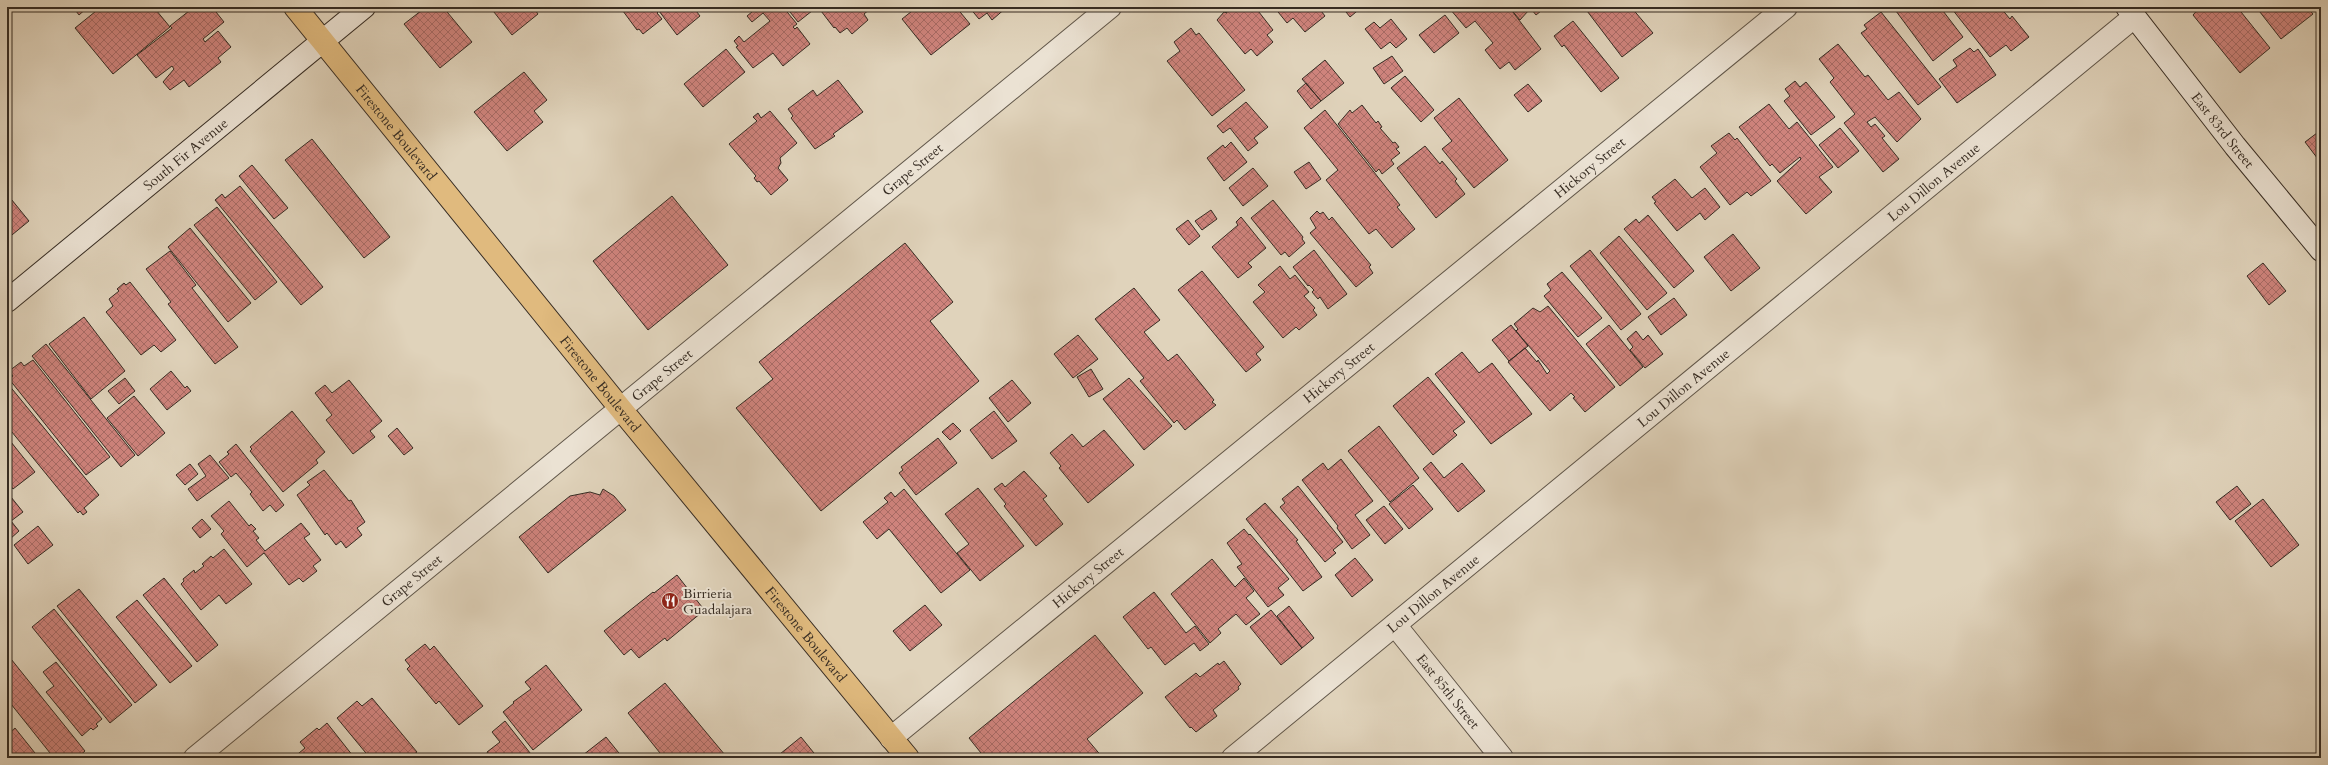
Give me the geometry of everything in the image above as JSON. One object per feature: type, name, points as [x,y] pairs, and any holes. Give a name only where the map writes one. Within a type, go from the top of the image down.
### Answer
[{"type":"main road","name":"Firestone Boulevard","points":[[295,7],[620,408],[908,758]]},
{"type":"street","name":"South Fir Avenue","points":[[7,301],[364,7]]},
{"type":"street","name":"Grape Street","points":[[195,758],[1110,7]]},
{"type":"street","name":"Hickory Street","points":[[891,738],[1786,7]]},
{"type":"street","name":"East 83rd Street","points":[[2131,12],[2230,140],[2321,250]]},
{"type":"street","name":"Lou Dillon Avenue","points":[[1233,758],[2131,12]]},
{"type":"street","name":"East 85th Street","points":[[1394,625],[1502,758]]},
{"type":"building","points":[[73,7],[88,7],[79,15]]},
{"type":"building","points":[[101,7],[160,7],[156,10],[170,27],[113,74],[75,28]]},
{"type":"building","points":[[194,7],[212,7],[224,22],[203,39],[205,42],[218,31],[231,47],[218,58],[221,62],[189,87],[184,80],[170,90],[163,82],[174,69],[172,66],[156,78],[137,55],[172,28],[170,26]]},
{"type":"building","points":[[426,7],[443,7],[472,42],[440,68],[404,24]]},
{"type":"building","points":[[490,7],[533,7],[538,14],[512,35]]},
{"type":"building","points":[[620,7],[693,7],[700,16],[677,35],[659,11],[657,13],[662,19],[643,34],[639,29],[637,30]]},
{"type":"building","points":[[758,7],[783,7],[797,24],[793,27],[795,29],[797,27],[810,44],[783,66],[773,53],[753,68],[736,47],[738,46],[734,41],[739,36],[744,42],[770,21],[763,13],[752,22],[747,16]]},
{"type":"building","points":[[786,7],[817,7],[798,22]]},
{"type":"building","points":[[818,7],[869,7],[870,9],[864,14],[868,20],[852,34],[847,28],[840,33],[835,27],[834,28]]},
{"type":"building","points":[[917,7],[956,7],[970,24],[931,55],[902,19]]},
{"type":"building","points":[[969,7],[1007,7],[992,20],[987,13],[979,19]]},
{"type":"building","points":[[1255,7],[1273,30],[1267,35],[1273,42],[1257,56],[1251,49],[1245,54],[1217,20],[1224,12],[1227,13],[1223,8]]},
{"type":"building","points":[[1274,7],[1318,7],[1325,16],[1305,32],[1293,18],[1287,23]]},
{"type":"building","points":[[1342,7],[1362,7],[1350,17]]},
{"type":"building","points":[[1452,7],[1509,7],[1541,49],[1515,70],[1509,62],[1500,69],[1485,50],[1493,43],[1475,21],[1466,28],[1450,9]]},
{"type":"building","points":[[1509,7],[1546,7],[1536,15],[1532,10],[1529,10],[1520,20]]},
{"type":"building","points":[[1584,7],[1631,7],[1653,33],[1622,57]]},
{"type":"building","points":[[1893,7],[1940,7],[1963,37],[1933,61]]},
{"type":"building","points":[[1956,7],[2000,7],[2010,19],[2012,16],[2029,37],[2011,51],[2006,45],[1990,57],[1952,9]]},
{"type":"building","points":[[2200,7],[2237,7],[2270,48],[2240,73],[2193,15]]},
{"type":"building","points":[[2256,7],[2307,7],[2313,14],[2281,39]]},
{"type":"building","points":[[1881,12],[1941,87],[1918,105],[1861,33],[1867,29],[1864,25]]},
{"type":"building","points":[[1445,15],[1459,33],[1434,53],[1419,35]]},
{"type":"building","points":[[1391,19],[1407,39],[1396,48],[1390,42],[1381,49],[1365,29],[1374,22],[1380,28]]},
{"type":"building","points":[[1573,21],[1619,78],[1601,92],[1564,45],[1562,47],[1554,36]]},
{"type":"building","points":[[1191,28],[1196,35],[1199,33],[1245,90],[1212,116],[1167,61],[1180,51],[1174,42]]},
{"type":"building","points":[[1838,44],[1865,77],[1868,75],[1888,100],[1899,92],[1921,119],[1897,142],[1875,117],[1867,122],[1871,127],[1875,124],[1885,136],[1882,138],[1899,159],[1883,172],[1844,123],[1855,114],[1830,82],[1834,78],[1819,59]]},
{"type":"building","points":[[1970,48],[1974,52],[1978,49],[1996,75],[1957,103],[1939,79],[1957,66],[1953,60]]},
{"type":"building","points":[[726,49],[745,72],[703,107],[684,84]]},
{"type":"building","points":[[1392,56],[1403,71],[1384,84],[1373,68]]},
{"type":"building","points":[[1325,60],[1344,83],[1321,101],[1302,79]]},
{"type":"building","points":[[524,72],[547,100],[534,111],[543,122],[507,151],[474,112]]},
{"type":"building","points":[[1405,76],[1434,110],[1421,122],[1391,88]]},
{"type":"building","points":[[838,80],[863,112],[833,134],[835,136],[815,149],[791,118],[793,116],[788,109],[813,90],[817,96]]},
{"type":"building","points":[[1795,81],[1800,87],[1806,82],[1835,117],[1811,135],[1784,101],[1790,96],[1785,89]]},
{"type":"building","points":[[1306,83],[1321,101],[1311,109],[1297,91]]},
{"type":"building","points":[[1528,84],[1542,101],[1528,112],[1514,95]]},
{"type":"building","points":[[1459,98],[1508,160],[1474,188],[1442,149],[1452,141],[1434,118]]},
{"type":"building","points":[[1246,102],[1268,127],[1254,138],[1258,143],[1248,151],[1230,128],[1223,133],[1217,126]]},
{"type":"building","points":[[1769,104],[1789,129],[1797,122],[1833,167],[1819,177],[1832,192],[1806,214],[1777,181],[1801,159],[1800,157],[1780,173],[1772,164],[1770,166],[1739,127]]},
{"type":"building","points":[[1362,105],[1376,123],[1378,121],[1382,127],[1380,128],[1393,143],[1395,142],[1399,147],[1396,149],[1400,153],[1391,160],[1394,164],[1382,174],[1379,169],[1376,172],[1338,124],[1350,110],[1352,113]]},
{"type":"building","points":[[1325,110],[1400,205],[1397,207],[1415,229],[1392,248],[1376,229],[1369,234],[1326,180],[1338,170],[1304,128]]},
{"type":"building","points":[[770,111],[797,143],[780,158],[781,163],[778,168],[788,180],[771,195],[759,181],[757,182],[754,178],[756,176],[729,144],[757,121],[753,117],[758,113],[761,118]]},
{"type":"building","points":[[1840,128],[1859,151],[1838,168],[1819,145]]},
{"type":"building","points":[[2321,130],[2321,163],[2305,142]]},
{"type":"building","points":[[1729,133],[1735,140],[1737,138],[1771,181],[1751,196],[1747,192],[1730,205],[1700,167],[1717,153],[1711,146]]},
{"type":"building","points":[[312,139],[390,237],[364,258],[285,160]]},
{"type":"building","points":[[1231,142],[1247,162],[1224,181],[1207,158],[1223,145],[1225,148]]},
{"type":"building","points":[[1425,146],[1440,164],[1442,161],[1457,179],[1455,181],[1465,194],[1436,218],[1397,168]]},
{"type":"building","points":[[1309,162],[1321,179],[1306,189],[1294,172]]},
{"type":"building","points":[[252,165],[288,208],[274,219],[239,176]]},
{"type":"building","points":[[1253,168],[1268,186],[1243,206],[1229,188]]},
{"type":"building","points":[[1675,179],[1692,198],[1705,188],[1720,207],[1705,220],[1700,213],[1677,231],[1654,203],[1656,202],[1652,197]]},
{"type":"building","points":[[240,186],[323,287],[301,305],[215,200],[222,194],[225,198]]},
{"type":"building","points":[[7,194],[29,221],[7,239]]},
{"type":"building","points":[[672,196],[728,265],[648,330],[593,261]]},
{"type":"building","points":[[1273,200],[1303,237],[1302,239],[1305,243],[1289,257],[1285,252],[1281,255],[1251,218]]},
{"type":"building","points":[[217,207],[277,282],[255,300],[194,225]]},
{"type":"building","points":[[1211,210],[1217,219],[1202,230],[1195,221]]},
{"type":"building","points":[[1317,211],[1320,214],[1323,212],[1329,220],[1332,217],[1371,265],[1369,267],[1373,273],[1356,287],[1310,233],[1316,228],[1310,218]]},
{"type":"building","points":[[1648,215],[1694,271],[1674,288],[1624,229],[1636,219],[1639,223]]},
{"type":"building","points":[[1241,217],[1266,248],[1248,263],[1252,267],[1238,278],[1212,247],[1238,225],[1236,222]]},
{"type":"building","points":[[1188,220],[1200,236],[1189,245],[1176,229]]},
{"type":"building","points":[[190,228],[251,303],[228,322],[168,247]]},
{"type":"building","points":[[1733,234],[1760,268],[1731,291],[1704,257]]},
{"type":"building","points":[[1619,236],[1667,293],[1647,310],[1600,253]]},
{"type":"building","points":[[905,243],[953,302],[930,321],[979,381],[821,511],[736,408],[773,379],[759,362]]},
{"type":"building","points":[[1314,250],[1347,294],[1328,309],[1320,297],[1318,299],[1312,292],[1314,290],[1309,285],[1308,286],[1293,267]]},
{"type":"building","points":[[1590,250],[1641,314],[1621,330],[1570,266]]},
{"type":"building","points":[[170,251],[196,285],[192,288],[238,347],[215,364],[168,304],[171,302],[146,269]]},
{"type":"building","points":[[2263,263],[2286,291],[2269,305],[2247,276]]},
{"type":"building","points":[[1280,266],[1290,279],[1295,275],[1309,292],[1304,296],[1315,308],[1313,310],[1317,315],[1299,330],[1296,327],[1283,338],[1253,302],[1265,292],[1258,285]]},
{"type":"building","points":[[1202,271],[1264,347],[1256,354],[1261,360],[1246,372],[1178,290]]},
{"type":"building","points":[[1562,272],[1602,318],[1578,337],[1544,296],[1551,290],[1547,284]]},
{"type":"building","points":[[130,282],[176,340],[161,352],[154,345],[141,355],[106,312],[113,306],[109,299],[119,291],[117,289],[124,283],[126,285]]},
{"type":"building","points":[[1134,288],[1160,320],[1144,332],[1168,361],[1177,354],[1214,400],[1212,402],[1216,405],[1185,430],[1177,420],[1174,423],[1140,381],[1144,378],[1095,319]]},
{"type":"building","points":[[1674,298],[1687,315],[1661,335],[1648,317]]},
{"type":"building","points":[[1548,306],[1615,387],[1585,412],[1573,398],[1575,397],[1571,393],[1550,411],[1508,362],[1525,348],[1537,362],[1538,360],[1547,374],[1550,371],[1516,331],[1518,329],[1514,324],[1533,308],[1540,312]]},
{"type":"building","points":[[84,317],[125,371],[91,399],[49,344]]},
{"type":"building","points":[[1511,325],[1528,346],[1509,361],[1492,340]]},
{"type":"building","points":[[1609,325],[1643,367],[1620,386],[1586,344]]},
{"type":"building","points":[[1636,331],[1643,340],[1648,335],[1663,354],[1645,368],[1630,350],[1633,347],[1627,339]]},
{"type":"building","points":[[1078,335],[1098,359],[1073,378],[1054,354]]},
{"type":"building","points":[[46,344],[135,455],[121,467],[32,356]]},
{"type":"building","points":[[1462,352],[1479,373],[1492,363],[1532,414],[1491,444],[1435,374]]},
{"type":"building","points":[[33,360],[110,457],[86,475],[9,379],[13,376],[9,371],[21,362],[24,366]]},
{"type":"building","points":[[1091,369],[1103,389],[1089,397],[1077,377]]},
{"type":"building","points":[[171,371],[185,388],[187,386],[191,391],[167,410],[150,389]]},
{"type":"building","points":[[1428,377],[1465,422],[1453,431],[1457,435],[1433,455],[1393,406]]},
{"type":"building","points":[[125,378],[135,391],[119,404],[108,391]]},
{"type":"building","points":[[1129,378],[1172,426],[1144,450],[1103,399]]},
{"type":"building","points":[[349,380],[382,421],[370,431],[375,437],[353,454],[326,420],[332,415],[315,393],[325,385],[332,393]]},
{"type":"building","points":[[1012,380],[1031,403],[1008,422],[989,398]]},
{"type":"building","points":[[8,384],[99,495],[84,508],[87,512],[83,515],[80,511],[78,513],[7,426]]},
{"type":"building","points":[[134,396],[165,433],[138,456],[107,418]]},
{"type":"building","points":[[292,411],[325,452],[316,460],[318,463],[283,492],[250,451],[252,449],[250,447]]},
{"type":"building","points":[[994,411],[1017,441],[992,459],[970,430]]},
{"type":"building","points":[[953,423],[961,431],[950,440],[942,432]]},
{"type":"building","points":[[1379,426],[1419,478],[1390,502],[1348,451]]},
{"type":"building","points":[[397,428],[413,448],[404,455],[388,436]]},
{"type":"building","points":[[1104,430],[1134,465],[1088,503],[1059,468],[1061,466],[1050,453],[1072,434],[1083,447]]},
{"type":"building","points":[[7,437],[35,472],[13,489],[7,481]]},
{"type":"building","points":[[938,438],[957,463],[916,495],[899,473],[903,470],[901,467]]},
{"type":"building","points":[[236,444],[284,505],[276,512],[270,505],[263,511],[250,494],[252,492],[236,473],[231,477],[219,462],[229,454],[227,452]]},
{"type":"building","points":[[210,455],[229,478],[197,501],[188,489],[206,476],[198,464]]},
{"type":"building","points":[[1341,459],[1373,501],[1355,515],[1370,535],[1352,549],[1337,528],[1338,526],[1302,480],[1323,463],[1328,470]]},
{"type":"building","points":[[1431,462],[1444,478],[1462,463],[1485,491],[1458,512],[1423,469]]},
{"type":"building","points":[[190,464],[198,474],[185,485],[176,475]]},
{"type":"building","points":[[324,470],[349,501],[351,500],[365,522],[357,528],[362,535],[346,548],[341,541],[336,545],[327,533],[325,535],[297,495],[310,485],[307,482]]},
{"type":"building","points":[[1024,471],[1047,496],[1043,499],[1063,524],[1036,546],[1004,506],[1006,504],[994,489],[1002,483],[1005,487]]},
{"type":"building","points":[[1413,485],[1433,509],[1409,529],[1389,504]]},
{"type":"building","points":[[1298,486],[1343,542],[1333,550],[1336,553],[1325,562],[1280,507],[1285,503],[1282,499]]},
{"type":"building","points":[[2237,486],[2251,504],[2230,520],[2216,502]]},
{"type":"building","points":[[978,488],[1024,546],[980,581],[957,553],[969,544],[945,514]]},
{"type":"building","points":[[603,489],[614,496],[626,510],[548,573],[519,537],[570,496],[590,492],[600,495]]},
{"type":"building","points":[[904,489],[970,570],[941,593],[889,529],[877,539],[863,522],[888,502],[884,498],[891,492],[895,497]]},
{"type":"building","points":[[7,492],[23,512],[11,521],[19,531],[10,539],[7,535]]},
{"type":"building","points":[[2263,499],[2299,545],[2271,567],[2235,521]]},
{"type":"building","points":[[229,501],[249,526],[251,524],[256,529],[253,531],[259,538],[256,540],[265,551],[301,523],[310,534],[304,538],[321,560],[313,566],[317,571],[303,582],[299,578],[289,585],[264,553],[247,567],[221,534],[224,531],[211,516]]},
{"type":"building","points":[[1265,503],[1298,540],[1296,541],[1322,577],[1303,591],[1246,519]]},
{"type":"building","points":[[1384,506],[1403,529],[1385,544],[1366,520]]},
{"type":"building","points":[[202,519],[211,529],[200,538],[192,528]]},
{"type":"building","points":[[38,526],[53,545],[28,564],[14,545]]},
{"type":"building","points":[[1244,529],[1289,579],[1278,588],[1284,595],[1268,607],[1237,567],[1242,564],[1227,543]]},
{"type":"building","points":[[224,549],[252,584],[226,604],[219,595],[201,610],[181,584],[184,581],[183,579],[194,570],[195,573],[204,566],[202,564],[211,556],[213,558]]},
{"type":"building","points":[[1355,558],[1373,580],[1352,597],[1335,575]]},
{"type":"building","points":[[1212,559],[1235,587],[1244,578],[1254,591],[1246,598],[1260,614],[1246,625],[1236,614],[1218,629],[1221,633],[1210,643],[1171,594]]},
{"type":"building","points":[[677,575],[702,607],[698,610],[701,613],[667,641],[665,638],[639,658],[631,649],[624,655],[604,631]]},
{"type":"building","points":[[164,578],[218,645],[197,662],[143,595]]},
{"type":"building","points":[[79,589],[157,685],[135,703],[57,606]]},
{"type":"building","points":[[1154,592],[1186,633],[1195,626],[1209,644],[1200,651],[1194,643],[1165,665],[1151,647],[1148,649],[1123,617]]},
{"type":"building","points":[[137,600],[192,666],[170,683],[116,617]]},
{"type":"building","points":[[925,605],[942,625],[910,651],[893,631]]},
{"type":"building","points":[[1289,606],[1314,638],[1302,648],[1277,616]]},
{"type":"building","points":[[54,609],[132,705],[110,723],[32,627]]},
{"type":"building","points":[[1271,610],[1302,648],[1281,665],[1250,627]]},
{"type":"building","points":[[1095,635],[1143,693],[1087,739],[1103,758],[985,758],[969,738]]},
{"type":"building","points":[[425,644],[430,650],[434,646],[483,706],[459,725],[439,701],[436,704],[407,669],[410,666],[405,660]]},
{"type":"building","points":[[7,654],[85,751],[77,758],[54,758],[7,699]]},
{"type":"building","points":[[1224,661],[1241,684],[1238,687],[1239,689],[1213,710],[1217,716],[1196,732],[1191,727],[1190,728],[1165,697],[1196,673],[1200,677],[1218,663],[1219,665]]},
{"type":"building","points":[[56,662],[102,719],[96,724],[98,726],[93,730],[91,728],[82,736],[46,692],[54,686],[43,672]]},
{"type":"building","points":[[546,665],[582,710],[533,750],[503,712],[514,703],[513,702],[531,689],[525,682]]},
{"type":"building","points":[[665,683],[725,755],[722,758],[664,758],[628,713]]},
{"type":"building","points":[[372,698],[417,752],[410,758],[370,758],[337,718],[357,701],[362,706]]},
{"type":"building","points":[[505,721],[534,758],[485,758],[488,754],[487,752],[500,742],[492,732]]},
{"type":"building","points":[[327,723],[353,758],[293,758],[305,748],[300,742],[317,728],[319,730]]},
{"type":"building","points":[[15,728],[39,758],[7,758],[7,735]]},
{"type":"building","points":[[606,737],[623,758],[586,758],[583,755]]},
{"type":"building","points":[[801,737],[818,758],[775,758]]},
{"type":"place","name":"Birrieria Guadalajara","points":[[670,601]]}]
